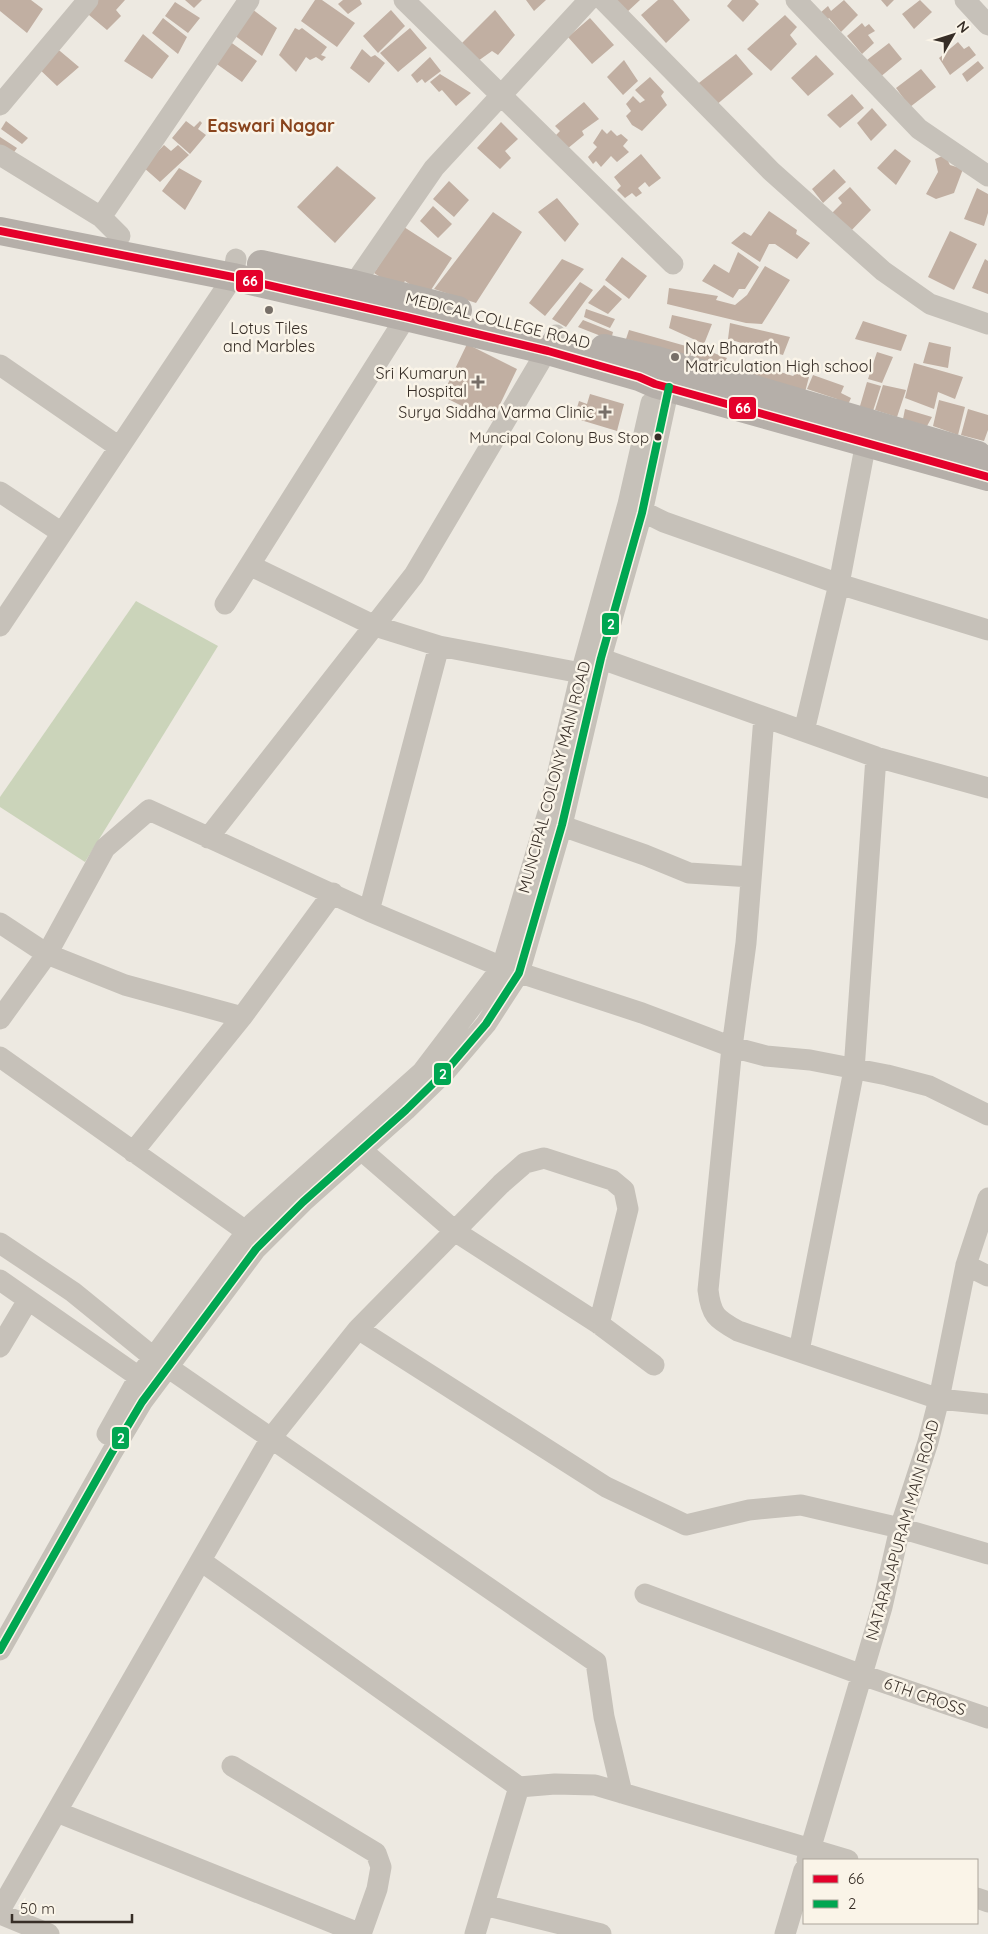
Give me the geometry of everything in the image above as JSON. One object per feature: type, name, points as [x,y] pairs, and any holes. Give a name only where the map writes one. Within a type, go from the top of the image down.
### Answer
[{"type":"main road","name":"MEDICAL COLLEGE ROAD","points":[[0,212],[120,236],[234,268],[552,343],[640,377],[660,377],[988,457]]},
{"type":"main road","name":"MEDICAL COLLEGE ROAD","points":[[0,231],[234,268],[354,284],[410,308]]},
{"type":"main road","name":"MEDICAL COLLEGE ROAD","points":[[660,377],[866,442],[988,477]]},
{"type":"street","points":[[0,105],[88,0]]},
{"type":"street","points":[[101,217],[249,0]]},
{"type":"street","points":[[404,0],[502,93],[673,264]]},
{"type":"street","points":[[354,284],[434,168],[590,0]]},
{"type":"street","points":[[603,0],[771,171],[883,271],[930,304],[988,324]]},
{"type":"street","points":[[796,0],[919,129],[987,174]]},
{"type":"street","points":[[965,0],[988,25]]},
{"type":"street","points":[[0,155],[101,217],[120,236]]},
{"type":"street","points":[[1,620],[119,447],[234,268]]},
{"type":"street","points":[[225,604],[251,566],[410,308]]},
{"type":"street","points":[[208,838],[376,626],[414,575],[552,343]]},
{"type":"street","points":[[0,365],[119,447]]},
{"type":"street","name":"MUNCIPAL COLONY MAIN ROAD","points":[[0,1624],[139,1377],[161,1362],[253,1223],[355,1144],[422,1072],[511,970],[554,823],[589,662],[635,508],[660,377]]},
{"type":"street","points":[[804,731],[839,584],[866,442]]},
{"type":"street","points":[[0,492],[62,532]]},
{"type":"street","points":[[635,508],[839,584],[988,630]]},
{"type":"street","points":[[251,566],[376,626],[439,646],[589,662],[764,717],[876,758],[988,788]]},
{"type":"street","points":[[369,911],[439,646]]},
{"type":"street","points":[[764,717],[746,943],[732,1047],[708,1290],[710,1310],[722,1322],[738,1330],[939,1399],[988,1404]]},
{"type":"street","points":[[798,1351],[854,1070],[876,758]]},
{"type":"street","points":[[0,1020],[47,954],[105,848],[149,810],[369,911],[511,970],[642,1013],[732,1047],[766,1056],[810,1060],[887,1075],[929,1086],[988,1116]]},
{"type":"street","points":[[554,823],[689,873],[751,877]]},
{"type":"street","points":[[133,1152],[242,1017],[333,893]]},
{"type":"street","points":[[0,923],[47,954],[125,985],[242,1017]]},
{"type":"street","points":[[0,1057],[246,1232]]},
{"type":"street","points":[[0,1650],[142,1402],[161,1362],[256,1249],[303,1202],[355,1144],[456,1232],[599,1324],[654,1365]]},
{"type":"street","points":[[50,1934],[0,1912],[271,1438],[358,1329],[524,1163],[544,1158],[612,1180],[624,1190],[628,1209],[599,1324]]},
{"type":"street","name":"NATARAJAPURAM MAIN ROAD","points":[[809,1854],[884,1598],[900,1528],[939,1399],[966,1265],[988,1198]]},
{"type":"street","points":[[0,1243],[73,1292],[161,1362],[596,1662],[604,1717],[622,1793]]},
{"type":"street","points":[[966,1265],[988,1276]]},
{"type":"street","points":[[0,1280],[139,1377]]},
{"type":"street","points":[[0,1347],[28,1300]]},
{"type":"street","points":[[358,1329],[606,1487],[686,1525],[749,1510],[801,1505],[900,1528],[988,1554]]},
{"type":"street","points":[[201,1561],[519,1787],[555,1784],[595,1785],[809,1854],[842,1859]]},
{"type":"street","name":"6TH CROSS","points":[[645,1594],[861,1675],[988,1718]]},
{"type":"street","points":[[57,1812],[361,1934],[377,1889],[381,1867],[376,1853],[232,1766]]},
{"type":"street","points":[[475,1934],[519,1787]]},
{"type":"street","points":[[786,1934],[803,1874]]},
{"type":"street","points":[[484,1905],[601,1934]]},
{"type":"green space","points":[[136,601],[218,646],[85,862],[0,807],[0,797]]},
{"type":"building","points":[[0,0],[31,0],[43,9],[27,33],[0,11]]},
{"type":"building","points":[[92,0],[125,0],[116,10],[121,16],[107,30],[83,10]]},
{"type":"building","points":[[185,0],[202,0],[194,8]]},
{"type":"building","points":[[315,0],[322,0],[355,23],[337,47],[301,21]]},
{"type":"building","points":[[343,0],[360,0],[362,4],[348,14],[338,4]]},
{"type":"building","points":[[526,0],[546,0],[534,11]]},
{"type":"building","points":[[616,0],[640,0],[626,13]]},
{"type":"building","points":[[658,0],[673,0],[690,20],[666,43],[641,15]]},
{"type":"building","points":[[732,0],[755,0],[759,4],[743,22],[727,6]]},
{"type":"building","points":[[844,0],[858,15],[841,32],[829,18],[827,20],[820,13],[828,6],[831,11]]},
{"type":"building","points":[[881,0],[894,0],[887,7]]},
{"type":"building","points":[[920,0],[932,12],[914,29],[902,14]]},
{"type":"building","points":[[175,2],[200,18],[188,33],[165,16]]},
{"type":"building","points":[[252,9],[277,28],[262,56],[234,35]]},
{"type":"building","points":[[391,10],[405,26],[378,53],[363,36]]},
{"type":"building","points":[[495,10],[515,35],[498,55],[492,51],[478,61],[462,43]]},
{"type":"building","points":[[785,15],[797,27],[790,35],[797,44],[771,71],[747,49]]},
{"type":"building","points":[[163,18],[187,37],[178,54],[152,33]]},
{"type":"building","points":[[590,18],[614,45],[592,64],[568,37]]},
{"type":"building","points":[[862,23],[865,27],[869,24],[875,31],[868,35],[874,43],[862,54],[847,36]]},
{"type":"building","points":[[295,28],[299,30],[302,28],[327,47],[321,55],[326,57],[322,61],[316,57],[310,60],[306,57],[296,72],[279,55]]},
{"type":"building","points":[[410,28],[427,48],[398,72],[380,53]]},
{"type":"building","points":[[143,34],[169,56],[152,79],[124,61]]},
{"type":"building","points":[[229,41],[257,61],[242,82],[214,62]]},
{"type":"building","points":[[958,42],[964,49],[969,46],[976,55],[950,75],[939,58]]},
{"type":"building","points":[[889,43],[902,59],[879,78],[867,60]]},
{"type":"building","points":[[54,46],[79,67],[57,86],[36,66]]},
{"type":"building","points":[[362,49],[371,57],[375,55],[385,63],[369,83],[350,68]]},
{"type":"building","points":[[736,54],[753,74],[715,106],[695,86]]},
{"type":"building","points":[[816,55],[834,74],[808,96],[791,78]]},
{"type":"building","points":[[430,57],[441,71],[425,83],[422,79],[417,83],[411,75]]},
{"type":"building","points":[[624,60],[638,81],[623,95],[607,77]]},
{"type":"building","points":[[978,61],[984,68],[967,82],[962,74]]},
{"type":"building","points":[[921,69],[936,87],[910,107],[896,88]]},
{"type":"building","points":[[440,74],[471,93],[456,106],[442,90],[439,92],[430,82]]},
{"type":"building","points":[[650,77],[664,92],[661,96],[667,105],[642,131],[632,125],[626,116],[631,111],[626,104],[633,96],[640,103],[645,100],[635,90]]},
{"type":"building","points":[[852,94],[864,108],[840,128],[827,115]]},
{"type":"building","points":[[584,102],[599,119],[582,131],[584,135],[567,149],[555,136],[560,131],[555,126]]},
{"type":"building","points":[[872,108],[887,125],[871,141],[857,123]]},
{"type":"building","points":[[6,121],[28,138],[22,144],[1,129]]},
{"type":"building","points":[[186,121],[194,127],[200,121],[202,123],[198,129],[206,135],[190,154],[172,138]]},
{"type":"building","points":[[501,122],[518,139],[505,151],[511,158],[500,169],[477,148]]},
{"type":"building","points":[[602,129],[607,134],[611,130],[617,136],[621,134],[628,140],[623,146],[629,152],[617,162],[611,156],[601,167],[596,161],[593,164],[588,157],[597,147],[593,143]]},
{"type":"building","points":[[0,137],[17,148],[12,155],[0,147]]},
{"type":"building","points":[[164,145],[171,151],[178,145],[189,155],[160,182],[143,167]]},
{"type":"building","points":[[895,149],[911,161],[896,185],[877,168]]},
{"type":"building","points":[[641,154],[661,178],[649,187],[645,182],[638,188],[642,193],[636,197],[632,193],[625,198],[617,190],[621,186],[614,177]]},
{"type":"building","points":[[945,155],[950,165],[963,169],[954,193],[936,199],[926,194],[938,172],[935,159]]},
{"type":"building","points":[[337,166],[376,198],[335,243],[297,207]]},
{"type":"building","points":[[179,168],[202,181],[185,210],[162,191]]},
{"type":"building","points":[[834,169],[846,182],[823,203],[812,189]]},
{"type":"building","points":[[449,181],[469,200],[454,217],[433,199]]},
{"type":"building","points":[[850,187],[871,210],[847,235],[828,217],[842,203],[838,198]]},
{"type":"building","points":[[977,188],[988,194],[988,213],[984,226],[964,219]]},
{"type":"building","points":[[557,198],[579,224],[565,242],[538,212]]},
{"type":"building","points":[[433,206],[452,224],[438,238],[420,221]]},
{"type":"building","points":[[769,211],[797,230],[796,234],[810,243],[797,259],[775,244],[769,244],[760,262],[731,243],[744,232],[751,236]]},
{"type":"building","points":[[493,212],[522,232],[476,303],[434,289]]},
{"type":"building","points":[[404,227],[452,258],[427,296],[405,281],[399,289],[374,273]]},
{"type":"building","points":[[950,231],[977,244],[954,290],[928,277]]},
{"type":"building","points":[[738,252],[759,267],[745,289],[739,289],[733,298],[702,281],[714,264],[729,273]]},
{"type":"building","points":[[622,257],[647,276],[629,299],[605,280]]},
{"type":"building","points":[[562,259],[584,269],[545,316],[529,303]]},
{"type":"building","points":[[985,259],[988,261],[988,294],[972,288]]},
{"type":"building","points":[[765,266],[790,280],[762,324],[746,323],[667,304],[669,288],[718,296],[716,300],[735,305],[747,295]]},
{"type":"building","points":[[580,282],[593,290],[566,327],[552,319]]},
{"type":"building","points":[[604,285],[622,299],[608,314],[588,303]]},
{"type":"building","points":[[586,309],[615,319],[610,328],[584,317]]},
{"type":"building","points":[[672,315],[712,324],[704,344],[669,328]]},
{"type":"building","points":[[583,320],[613,332],[611,340],[578,327]]},
{"type":"building","points":[[863,321],[907,335],[901,351],[855,339]]},
{"type":"building","points":[[730,323],[790,337],[783,355],[728,339]]},
{"type":"building","points":[[629,330],[693,348],[690,357],[626,339]]},
{"type":"building","points":[[929,342],[951,347],[948,368],[923,363]]},
{"type":"building","points":[[467,344],[517,369],[492,421],[442,396]]},
{"type":"building","points":[[695,346],[727,358],[722,367],[692,357]]},
{"type":"building","points":[[877,352],[893,357],[882,383],[868,379]]},
{"type":"building","points":[[747,361],[793,376],[796,373],[809,377],[805,392],[744,375]]},
{"type":"building","points":[[914,363],[963,377],[955,399],[938,392],[934,409],[905,398]]},
{"type":"building","points":[[813,375],[844,386],[841,393],[851,398],[846,409],[837,399],[807,389]]},
{"type":"building","points":[[867,382],[881,386],[873,411],[860,406]]},
{"type":"building","points":[[883,385],[906,390],[897,417],[875,410]]},
{"type":"building","points":[[590,394],[624,404],[617,431],[574,418],[579,401],[587,404]]},
{"type":"building","points":[[939,400],[965,407],[958,435],[933,426]]},
{"type":"building","points":[[905,409],[932,417],[927,426],[903,419]]},
{"type":"building","points":[[968,409],[988,415],[988,430],[984,441],[961,435]]},
{"type":"transit line","name":"66","points":[[0,231],[233,277],[548,351],[639,377],[655,384],[988,477]]},
{"type":"transit line","name":"2","points":[[0,1650],[142,1402],[256,1249],[303,1202],[406,1110],[445,1072],[486,1024],[519,973],[562,825],[601,658],[642,513],[669,387]]},
{"type":"place","name":"Lotus Tiles and Marbles","points":[[269,310]]},
{"type":"place","name":"Nav Bharath Matriculation High school","points":[[675,357]]},
{"type":"place","name":"Sri Kumarun Hospital","points":[[478,382]]},
{"type":"place","name":"Surya Siddha Varma Clinic","points":[[605,412]]},
{"type":"place","name":"Muncipal Colony Bus Stop","points":[[658,437]]},
{"type":"district","name":"Easwari Nagar","points":[[271,126]]}]
